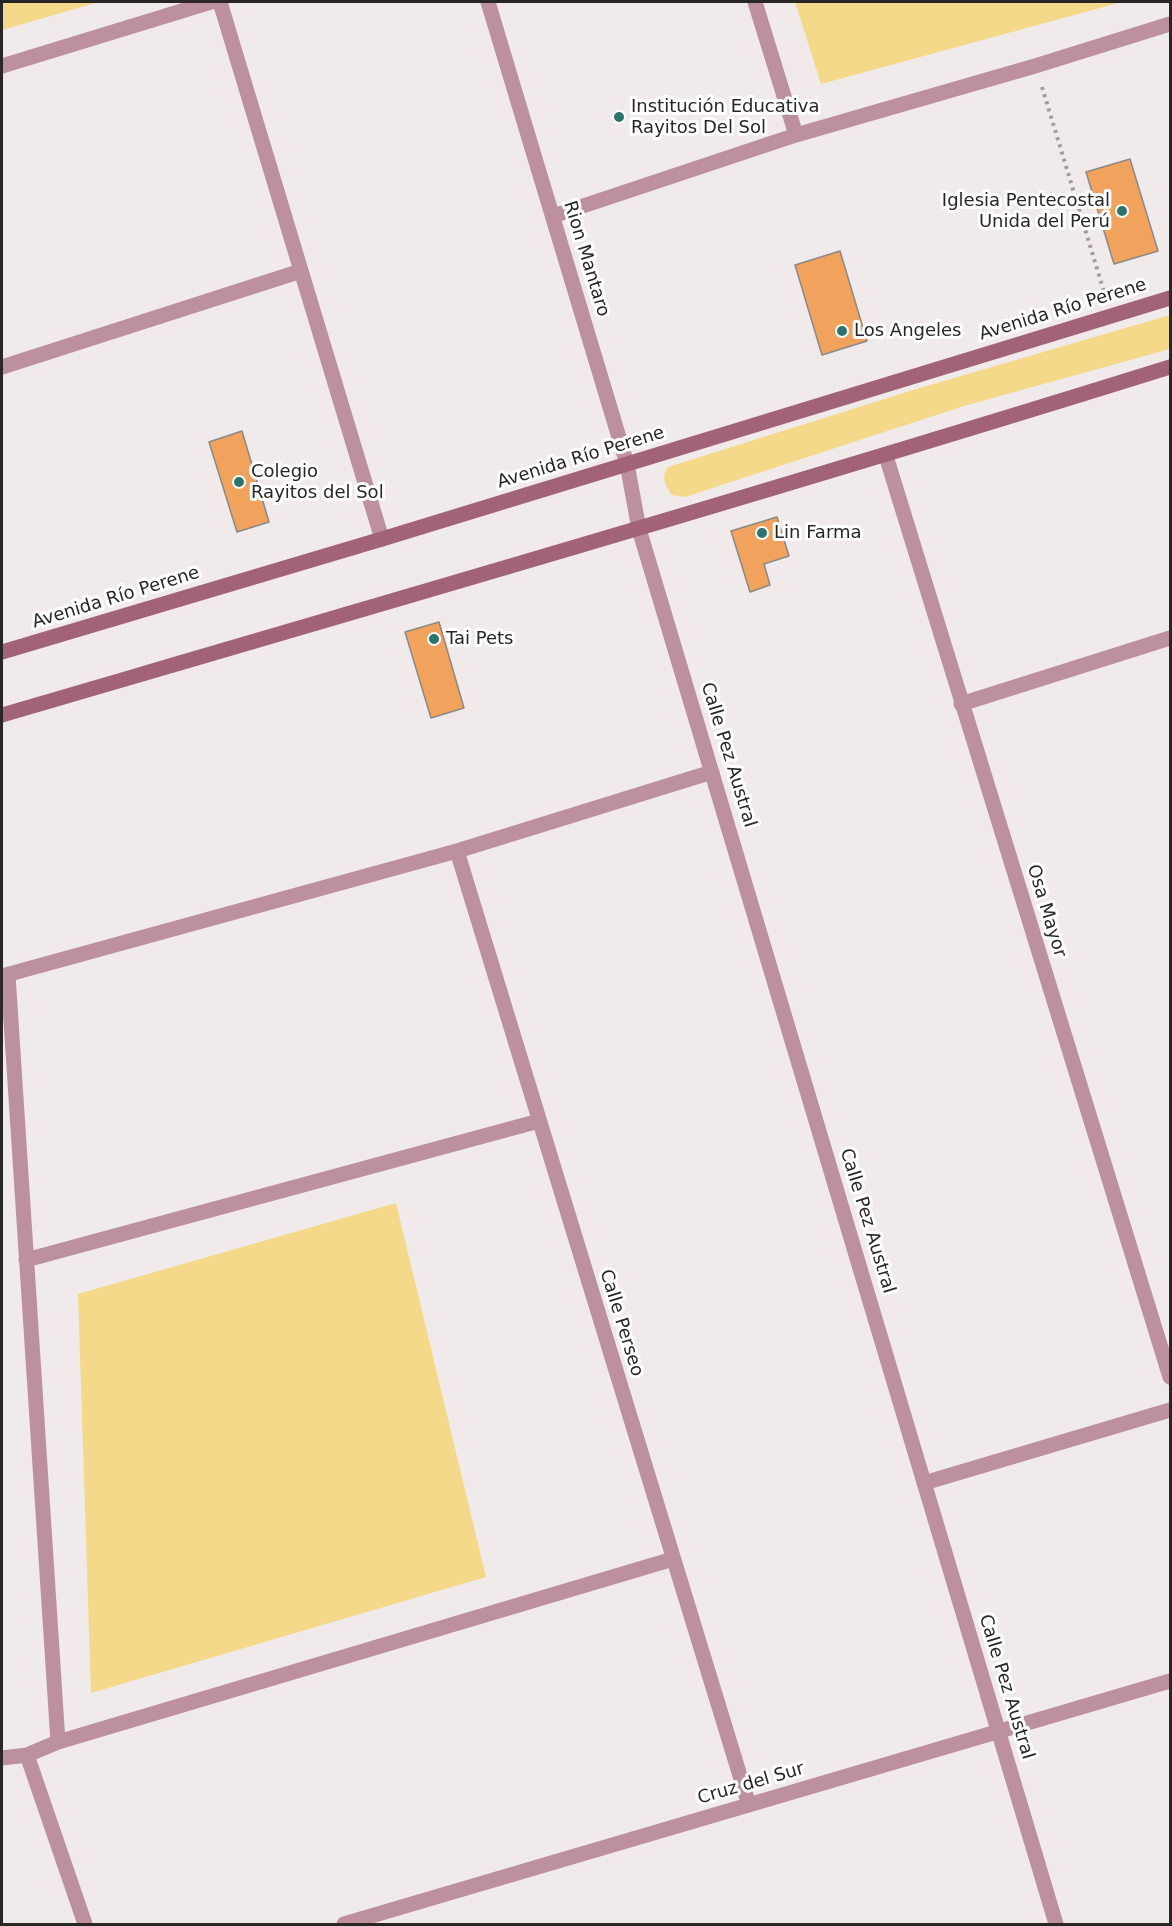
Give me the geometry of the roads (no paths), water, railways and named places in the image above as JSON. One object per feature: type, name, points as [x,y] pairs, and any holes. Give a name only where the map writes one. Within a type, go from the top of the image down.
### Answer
[{"type":"street","points":[[2,66],[211,2]]},
{"type":"street","points":[[220,2],[382,539]]},
{"type":"street","name":"Rion Mantaro","points":[[488,2],[627,464],[639,529]]},
{"type":"street","points":[[755,2],[796,135]]},
{"type":"street","points":[[553,216],[796,135],[1035,66],[1170,24]]},
{"type":"street","points":[[2,367],[302,271]]},
{"type":"street","name":"Avenida Río Perene","points":[[2,652],[382,539],[1170,298]]},
{"type":"street","points":[[2,715],[885,456],[1170,367]]},
{"type":"street","name":"Osa Mayor","points":[[885,456],[1170,1377]]},
{"type":"street","name":"Calle Pez Austral","points":[[639,529],[1056,1924]]},
{"type":"street","points":[[961,704],[1170,638]]},
{"type":"street","points":[[58,1742],[5,976],[457,851],[712,772]]},
{"type":"street","name":"Calle Perseo","points":[[457,851],[749,1805]]},
{"type":"street","points":[[26,1260],[539,1120]]},
{"type":"street","points":[[924,1483],[1170,1410]]},
{"type":"street","points":[[2,1758],[27,1755],[58,1742],[673,1559]]},
{"type":"street","name":"Cruz del Sur","points":[[344,1924],[1170,1681]]},
{"type":"street","points":[[27,1755],[85,1924]]},
{"type":"place","name":"Institución Educativa Rayitos Del Sol","points":[[619,117]]},
{"type":"place","name":"Iglesia Pentecostal Unida del Perú","points":[[1122,211]]},
{"type":"place","name":"Los Angeles","points":[[842,331]]},
{"type":"place","name":"Colegio Rayitos del Sol","points":[[239,482]]},
{"type":"place","name":"Lin Farma","points":[[762,533]]},
{"type":"place","name":"Tai Pets","points":[[434,639]]}]
